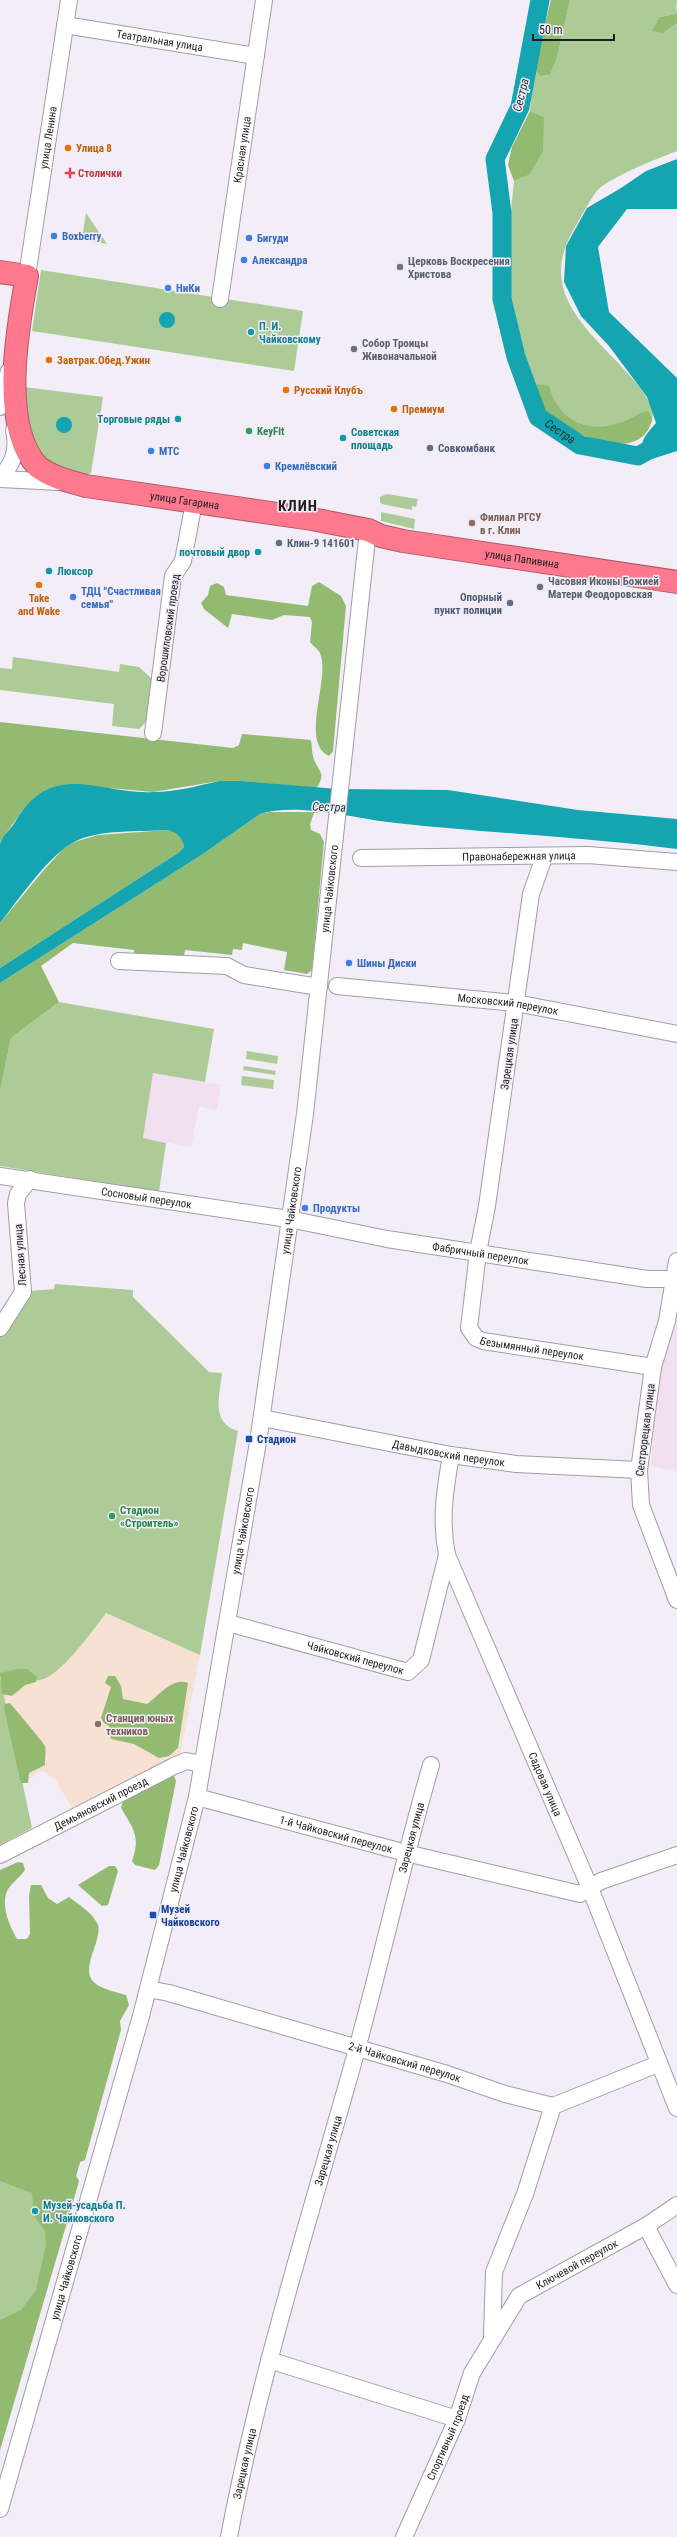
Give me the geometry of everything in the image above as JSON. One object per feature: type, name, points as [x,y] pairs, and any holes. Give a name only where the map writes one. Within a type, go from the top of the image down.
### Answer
[{"type":"highway","points":[[0,272],[27,276],[11,360],[9,412],[14,429],[20,443],[37,466],[57,478],[86,486]]},
{"type":"highway","name":"улица Гагарина","points":[[86,486],[312,519],[368,530]]},
{"type":"highway","name":"улица Папивина","points":[[368,530],[381,536],[403,541],[677,582]]},
{"type":"street","name":"улица Ленина","points":[[27,276],[69,0]]},
{"type":"street","name":"Красная улица","points":[[220,299],[264,0]]},
{"type":"street","name":"Театральная улица","points":[[65,25],[256,56]]},
{"type":"street","points":[[0,407],[11,360]]},
{"type":"street","name":"улица Гагарина","points":[[0,478],[9,468],[14,457],[16,444],[14,429]]},
{"type":"street","name":"улица Гагарина","points":[[0,478],[56,482],[86,486]]},
{"type":"street","name":"Ворошиловский проезд","points":[[153,733],[173,576],[183,561],[194,502]]},
{"type":"street","name":"улица Чайковского","points":[[0,2509],[148,1989],[197,1797],[262,1418],[289,1219],[319,987],[368,530]]},
{"type":"street","name":"Правонабережная улица","points":[[361,858],[544,857],[588,855],[677,862]]},
{"type":"street","name":"Зарецкая улица","points":[[478,1252],[516,1004],[531,894],[544,857]]},
{"type":"street","points":[[119,961],[227,966],[244,975],[319,987]]},
{"type":"street","name":"Московский переулок","points":[[337,986],[516,1004],[677,1034]]},
{"type":"street","name":"Сосновый переулок","points":[[1,1176],[30,1179],[289,1219]]},
{"type":"street","name":"Лесная улица","points":[[0,1328],[23,1292],[16,1203],[18,1194],[30,1179]]},
{"type":"street","name":"Фабричный переулок","points":[[289,1219],[387,1239],[647,1279],[674,1279]]},
{"type":"street","name":"Безымянный переулок","points":[[478,1252],[469,1328],[476,1338],[483,1341],[653,1367]]},
{"type":"street","points":[[674,1279],[677,1261]]},
{"type":"street","name":"Сестрорецкая улица","points":[[674,1279],[667,1321],[653,1367],[639,1470],[641,1505],[677,1600]]},
{"type":"street","name":"Давыдковский переулок","points":[[262,1418],[451,1455],[516,1464],[639,1470]]},
{"type":"street","name":"Садовая улица","points":[[451,1455],[443,1505],[442,1531],[447,1555],[590,1888],[658,2064],[677,2108]]},
{"type":"street","name":"Чайковский переулок","points":[[228,1623],[408,1672],[421,1660],[447,1555]]},
{"type":"street","name":"Демьяновский проезд","points":[[0,1855],[174,1766],[186,1761],[202,1764]]},
{"type":"street","name":"Зарецкая улица","points":[[230,2537],[242,2467],[269,2360],[357,2049],[406,1853],[431,1765]]},
{"type":"street","name":"1-й Чайковский переулок","points":[[197,1797],[406,1853],[580,1894],[601,1881],[677,1855]]},
{"type":"street","name":"2-й Чайковский переулок","points":[[148,1989],[169,1993],[447,2074],[505,2094],[553,2106]]},
{"type":"street","points":[[492,2338],[494,2272],[525,2194],[553,2106],[658,2064]]},
{"type":"street","name":"Ключевой переулок","points":[[492,2338],[519,2296],[646,2226],[677,2205]]},
{"type":"street","points":[[646,2226],[677,2285]]},
{"type":"street","name":"Спортивный проезд","points":[[404,2537],[457,2419],[472,2373],[492,2338]]},
{"type":"street","points":[[269,2360],[457,2419]]},
{"type":"shaded area","points":[[153,1073],[221,1085],[217,1110],[199,1106],[191,1147],[143,1138]]},
{"type":"shaded area","points":[[677,1294],[677,1471],[651,1466],[657,1370]]},
{"type":"shaded area","name":"Станция юных техников","points":[[106,1613],[200,1655],[180,1754],[72,1808],[55,1779],[43,1771],[23,1782],[0,1676],[58,1670]]},
{"type":"green space","points":[[551,0],[570,0],[557,58],[550,75],[540,76],[534,68]]},
{"type":"green space","points":[[570,0],[677,0],[676,14],[660,17],[663,33],[677,23],[677,151],[622,175],[596,192],[574,229],[563,254],[561,277],[566,297],[577,316],[591,334],[640,388],[648,399],[651,407],[653,416],[647,431],[638,439],[627,444],[616,444],[598,440],[572,431],[550,415],[541,404],[533,390],[521,358],[512,324],[507,280],[507,266],[508,237],[514,181],[529,175],[544,117],[530,111],[534,68],[540,76],[550,75],[557,58]]},
{"type":"green space","points":[[677,9],[677,23],[663,33],[652,31],[660,17],[676,14]]},
{"type":"green space","points":[[530,111],[544,117],[543,151],[529,175],[514,181],[508,165],[512,147]]},
{"type":"green space","points":[[86,213],[107,244],[82,239]]},
{"type":"green space","points":[[41,270],[303,311],[294,371],[32,331]]},
{"type":"green space","points":[[537,384],[549,386],[553,398],[566,416],[585,425],[596,427],[608,426],[624,422],[640,413],[648,411],[652,419],[650,425],[642,437],[628,443],[614,443],[582,435],[553,419],[543,409],[537,397]]},
{"type":"green space","points":[[24,387],[103,397],[91,473],[85,476],[52,465],[29,444]]},
{"type":"green space","points":[[387,494],[418,499],[416,507],[412,506],[412,510],[382,504],[380,502],[380,497]]},
{"type":"green space","points":[[381,512],[415,519],[414,529],[381,521]]},
{"type":"green space","points":[[319,582],[341,596],[346,606],[333,751],[329,756],[320,749],[316,738],[317,709],[322,678],[322,664],[320,653],[310,642],[312,622],[310,617],[284,615],[272,620],[232,614],[228,628],[204,609],[201,603],[208,595],[210,586],[217,583],[224,587],[226,595],[308,606],[312,586]]},
{"type":"green space","points":[[13,657],[119,672],[120,664],[139,667],[151,678],[152,699],[147,719],[144,725],[139,729],[112,726],[114,704],[0,690],[0,668],[12,669]]},
{"type":"green space","points":[[0,722],[233,748],[239,745],[242,734],[311,740],[313,757],[321,772],[321,780],[317,788],[242,781],[219,781],[153,792],[109,788],[22,811],[0,842]]},
{"type":"green space","points":[[269,812],[320,812],[314,813],[310,824],[311,830],[320,834],[324,842],[312,970],[307,974],[284,970],[287,952],[243,943],[242,950],[233,949],[232,955],[185,950],[183,963],[133,961],[134,950],[73,943],[41,966],[59,1002],[11,1038],[0,1091],[0,983],[203,854],[260,814]]},
{"type":"green space","points":[[168,830],[176,834],[182,841],[184,847],[178,853],[0,968],[0,923],[63,849],[74,842],[98,835]]},
{"type":"green space","points":[[59,1002],[214,1029],[205,1082],[153,1073],[143,1138],[166,1143],[159,1192],[0,1166],[0,1091],[11,1038]]},
{"type":"green space","points":[[247,1051],[278,1056],[277,1064],[246,1059]]},
{"type":"green space","points":[[244,1066],[276,1071],[275,1075],[243,1070]]},
{"type":"green space","points":[[242,1076],[274,1080],[273,1089],[241,1085]]},
{"type":"green space","name":"Стадион «Строитель»","points":[[55,1284],[133,1290],[133,1297],[209,1372],[222,1373],[219,1398],[220,1415],[223,1422],[229,1427],[238,1431],[200,1655],[106,1613],[76,1652],[57,1671],[48,1677],[35,1680],[0,1676],[0,1334],[30,1291],[54,1289]]},
{"type":"green space","points":[[18,1669],[27,1669],[37,1677],[36,1682],[25,1685],[12,1696],[2,1694],[0,1673]]},
{"type":"green space","points":[[108,1676],[115,1676],[121,1686],[123,1699],[147,1704],[171,1685],[177,1682],[188,1683],[178,1748],[169,1756],[159,1758],[134,1744],[111,1739],[109,1726],[104,1723],[101,1718],[111,1687],[105,1683]]},
{"type":"green space","points":[[0,1677],[32,1828],[0,1845]]},
{"type":"green space","points":[[10,1703],[45,1746],[45,1765],[29,1773],[28,1783],[21,1783],[4,1709],[5,1704]]},
{"type":"green space","points":[[167,1775],[174,1776],[176,1781],[159,1865],[155,1870],[135,1865],[132,1861],[135,1853],[136,1839],[132,1827],[121,1808],[124,1797]]},
{"type":"green space","name":"Музей-усадьба П. И. Чайковского","points":[[18,1862],[23,1863],[25,1870],[8,1889],[5,1901],[6,1914],[17,1939],[27,1939],[30,1934],[29,1896],[31,1885],[41,1885],[48,1898],[57,1904],[69,1897],[89,1913],[98,1925],[98,1934],[89,1966],[89,1974],[92,1980],[103,1988],[126,1995],[129,2005],[120,2021],[121,2030],[85,2160],[80,2162],[76,2176],[79,2181],[0,2450],[0,2320],[21,2310],[36,2290],[46,2244],[45,2231],[34,2216],[32,2193],[0,2181],[0,1870]]},
{"type":"green space","points":[[109,1866],[115,1866],[118,1871],[108,1905],[102,1906],[78,1885]]},
{"type":"green space","name":"Музей-усадьба П. И. Чайковского","points":[[0,1976],[85,2160],[80,2162],[76,2176],[79,2181],[0,2450]]},
{"type":"water","points":[[677,159],[677,209],[627,209],[598,247],[609,312],[677,378],[677,451],[652,459],[643,450],[642,445],[645,436],[656,423],[647,397],[609,346],[581,316],[564,282],[566,246],[587,208],[646,171]]},
{"type":"water","points":[[167,312],[173,314],[175,320],[173,326],[167,328],[161,326],[159,320],[161,314]]},
{"type":"water","points":[[64,417],[70,419],[72,425],[70,431],[64,433],[58,431],[56,425],[58,419]]},
{"type":"water","points":[[219,781],[242,781],[337,789],[448,790],[578,810],[677,819],[677,849],[607,841],[396,823],[327,812],[292,810],[275,811],[260,814],[203,854],[0,983],[0,968],[178,853],[184,847],[179,836],[168,830],[107,833],[84,838],[74,842],[55,856],[35,878],[0,923],[0,844],[4,836],[30,802],[45,791],[61,785],[78,784],[133,792],[162,792],[195,787]]},
{"type":"waterway","name":"Сестра","points":[[540,0],[520,107],[495,159],[502,213],[502,299],[516,357],[538,417],[580,445],[638,456],[667,440]]},
{"type":"place","name":"Улица 8","points":[[68,148]]},
{"type":"place","name":"Столички","points":[[70,173]]},
{"type":"place","name":"Boxberry","points":[[54,236]]},
{"type":"place","name":"Бигуди","points":[[249,238]]},
{"type":"place","name":"Александра","points":[[244,260]]},
{"type":"place","name":"Церковь Воскресения Христова","points":[[400,267]]},
{"type":"place","name":"НиКи","points":[[168,288]]},
{"type":"place","name":"П. И. Чайковскому","points":[[251,332]]},
{"type":"place","name":"Собор Троицы Живоначальной","points":[[354,349]]},
{"type":"place","name":"Завтрак.Обед.Ужин","points":[[49,360]]},
{"type":"place","name":"Русский Клубъ","points":[[286,390]]},
{"type":"place","name":"Премиум","points":[[394,409]]},
{"type":"place","name":"Tорговые ряды","points":[[178,419]]},
{"type":"place","name":"KeyFit","points":[[249,431]]},
{"type":"place","name":"Советская площадь","points":[[343,438]]},
{"type":"place","name":"Совкомбанк","points":[[430,448]]},
{"type":"place","name":"МТС","points":[[151,451]]},
{"type":"place","name":"Кремлёвский","points":[[267,466]]},
{"type":"place","name":"Филиал РГСУ в г. Клин","points":[[472,523]]},
{"type":"place","name":"Клин-9 141601","points":[[279,543]]},
{"type":"place","name":"почтовый двор","points":[[258,552]]},
{"type":"place","name":"Люксор","points":[[49,571]]},
{"type":"place","name":"Take and Wake","points":[[39,585]]},
{"type":"place","name":"Часовня Иконы Божией Матери Феодоровская","points":[[540,587]]},
{"type":"place","name":"ТДЦ \"Счастливая семья\"","points":[[73,597]]},
{"type":"place","name":"Опорный пункт полиции","points":[[510,603]]},
{"type":"place","name":"Шины Диски","points":[[349,963]]},
{"type":"place","name":"Продукты","points":[[305,1208]]},
{"type":"place","name":"Стадион","points":[[249,1439]]},
{"type":"place","name":"Стадион «Строитель»","points":[[112,1516]]},
{"type":"place","name":"Станция юных техников","points":[[98,1724]]},
{"type":"place","name":"Музей Чайковского","points":[[153,1915]]},
{"type":"place","name":"Музей-усадьба П. И. Чайковского","points":[[35,2211]]},
{"type":"district","name":"КЛИН","points":[[298,506]]}]
